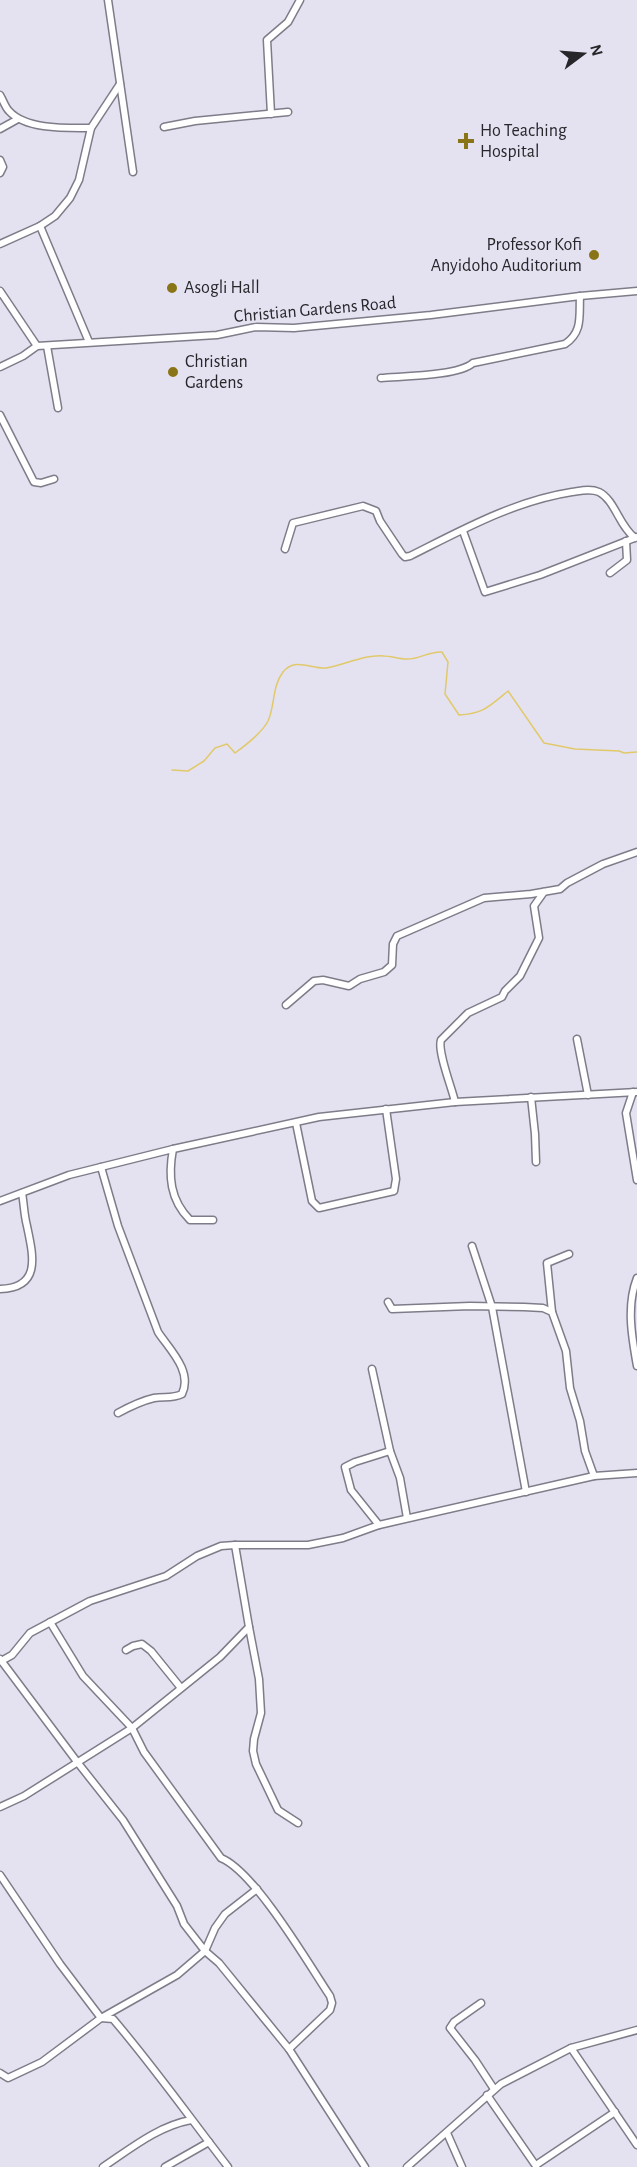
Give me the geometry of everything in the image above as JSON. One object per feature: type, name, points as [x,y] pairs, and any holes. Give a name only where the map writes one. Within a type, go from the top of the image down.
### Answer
[{"type":"street","points":[[108,0],[133,172]]},
{"type":"street","points":[[271,114],[267,40],[288,22],[300,0]]},
{"type":"street","points":[[0,244],[40,226],[55,216],[70,198],[79,180],[91,128],[120,84]]},
{"type":"street","points":[[0,95],[8,111],[18,119],[50,127],[91,128]]},
{"type":"street","points":[[164,127],[195,121],[288,112]]},
{"type":"street","points":[[0,129],[18,119]]},
{"type":"street","points":[[0,160],[3,165],[0,173]]},
{"type":"street","points":[[40,226],[89,342]]},
{"type":"street","points":[[0,291],[37,346],[0,367]]},
{"type":"street","name":"Christian Gardens Road","points":[[37,346],[217,335],[255,327],[294,328],[637,291]]},
{"type":"street","points":[[381,378],[452,372],[467,368],[473,363],[565,344],[574,337],[578,328],[580,296]]},
{"type":"street","points":[[47,346],[58,408]]},
{"type":"street","points":[[0,415],[34,482],[41,483],[54,479]]},
{"type":"street","points":[[285,549],[293,523],[363,506],[376,511],[380,521],[405,557],[504,510],[559,494],[590,490],[604,496],[624,528],[636,537],[540,575],[485,592],[463,531]]},
{"type":"street","points":[[610,573],[626,562],[627,541]]},
{"type":"street","points":[[286,1005],[314,981],[323,980],[349,986],[360,978],[384,972],[392,965],[393,944],[397,936],[470,904],[495,896],[560,889],[603,864],[637,852]]},
{"type":"street","points":[[455,1102],[440,1055],[441,1040],[468,1013],[502,997],[520,976],[539,938],[534,906],[544,892]]},
{"type":"street","points":[[576,1039],[588,1095]]},
{"type":"street","points":[[0,1201],[69,1175],[173,1149],[319,1117],[455,1102],[635,1092],[626,1113],[637,1180]]},
{"type":"street","points":[[531,1097],[536,1134],[536,1162]]},
{"type":"street","points":[[296,1123],[312,1201],[319,1208],[394,1191],[396,1179],[386,1109]]},
{"type":"street","points":[[173,1149],[169,1170],[171,1184],[184,1214],[190,1220],[213,1220]]},
{"type":"street","points":[[101,1167],[118,1226],[158,1332],[166,1344],[173,1349],[185,1377],[186,1387],[182,1394],[175,1398],[155,1398],[134,1404],[118,1413]]},
{"type":"street","points":[[0,1289],[11,1289],[25,1283],[31,1275],[32,1245],[27,1229],[22,1193]]},
{"type":"street","points":[[472,1246],[492,1307],[526,1492]]},
{"type":"street","points":[[568,1254],[548,1263],[552,1311],[566,1351],[570,1388],[580,1421],[585,1451],[594,1476]]},
{"type":"street","points":[[637,1278],[631,1310],[632,1338],[637,1366]]},
{"type":"street","points":[[388,1302],[392,1309],[470,1306],[530,1307],[552,1311]]},
{"type":"street","points":[[372,1369],[390,1451],[400,1478],[406,1518]]},
{"type":"street","points":[[379,1525],[351,1490],[345,1467],[355,1461],[390,1451]]},
{"type":"street","points":[[365,2167],[289,2049],[184,1924],[177,1906],[123,1820],[0,1660],[12,1655],[30,1633],[90,1601],[166,1576],[197,1556],[221,1546],[308,1545],[343,1538],[406,1518],[594,1476],[637,1473]]},
{"type":"street","points":[[235,1545],[259,1679],[261,1713],[253,1751],[256,1764],[278,1810],[298,1823]]},
{"type":"street","points":[[50,1622],[83,1676],[132,1728],[144,1752],[201,1834],[220,1858],[231,1863],[257,1889],[330,1996],[332,2003],[330,2010],[289,2049]]},
{"type":"street","points":[[0,1807],[24,1796],[132,1728],[220,1657],[249,1627]]},
{"type":"street","points":[[126,1650],[142,1644],[151,1651],[181,1688]]},
{"type":"street","points":[[0,1875],[60,1964],[101,2018],[113,2019],[141,2052],[228,2167]]},
{"type":"street","points":[[0,2073],[8,2078],[42,2062],[101,2018],[177,1975],[205,1951],[215,1928],[225,1914],[257,1889]]},
{"type":"street","points":[[481,2003],[454,2022],[450,2028],[494,2089]]},
{"type":"street","points":[[407,2167],[494,2089],[572,2048],[637,2030]]},
{"type":"street","points":[[572,2048],[637,2145]]},
{"type":"street","points":[[487,2095],[536,2166],[615,2112]]},
{"type":"street","points":[[103,2167],[163,2128],[191,2120]]},
{"type":"street","points":[[447,2133],[462,2167]]},
{"type":"street","points":[[165,2167],[209,2142]]},
{"type":"waterway","points":[[172,770],[188,771],[204,761],[215,748],[227,744],[235,753],[253,738],[268,721],[279,678],[293,665],[326,668],[370,657],[387,656],[410,659],[437,652],[442,652],[448,662],[445,694],[459,715],[480,711],[508,691],[544,743],[575,749],[637,752]]},
{"type":"place","name":"Ho Teaching Hospital","points":[[466,141]]},
{"type":"place","name":"Professor Kofi Anyidoho Auditorium","points":[[594,255]]},
{"type":"place","name":"Asogli Hall","points":[[172,288]]},
{"type":"place","name":"Christian Gardens","points":[[173,372]]}]
